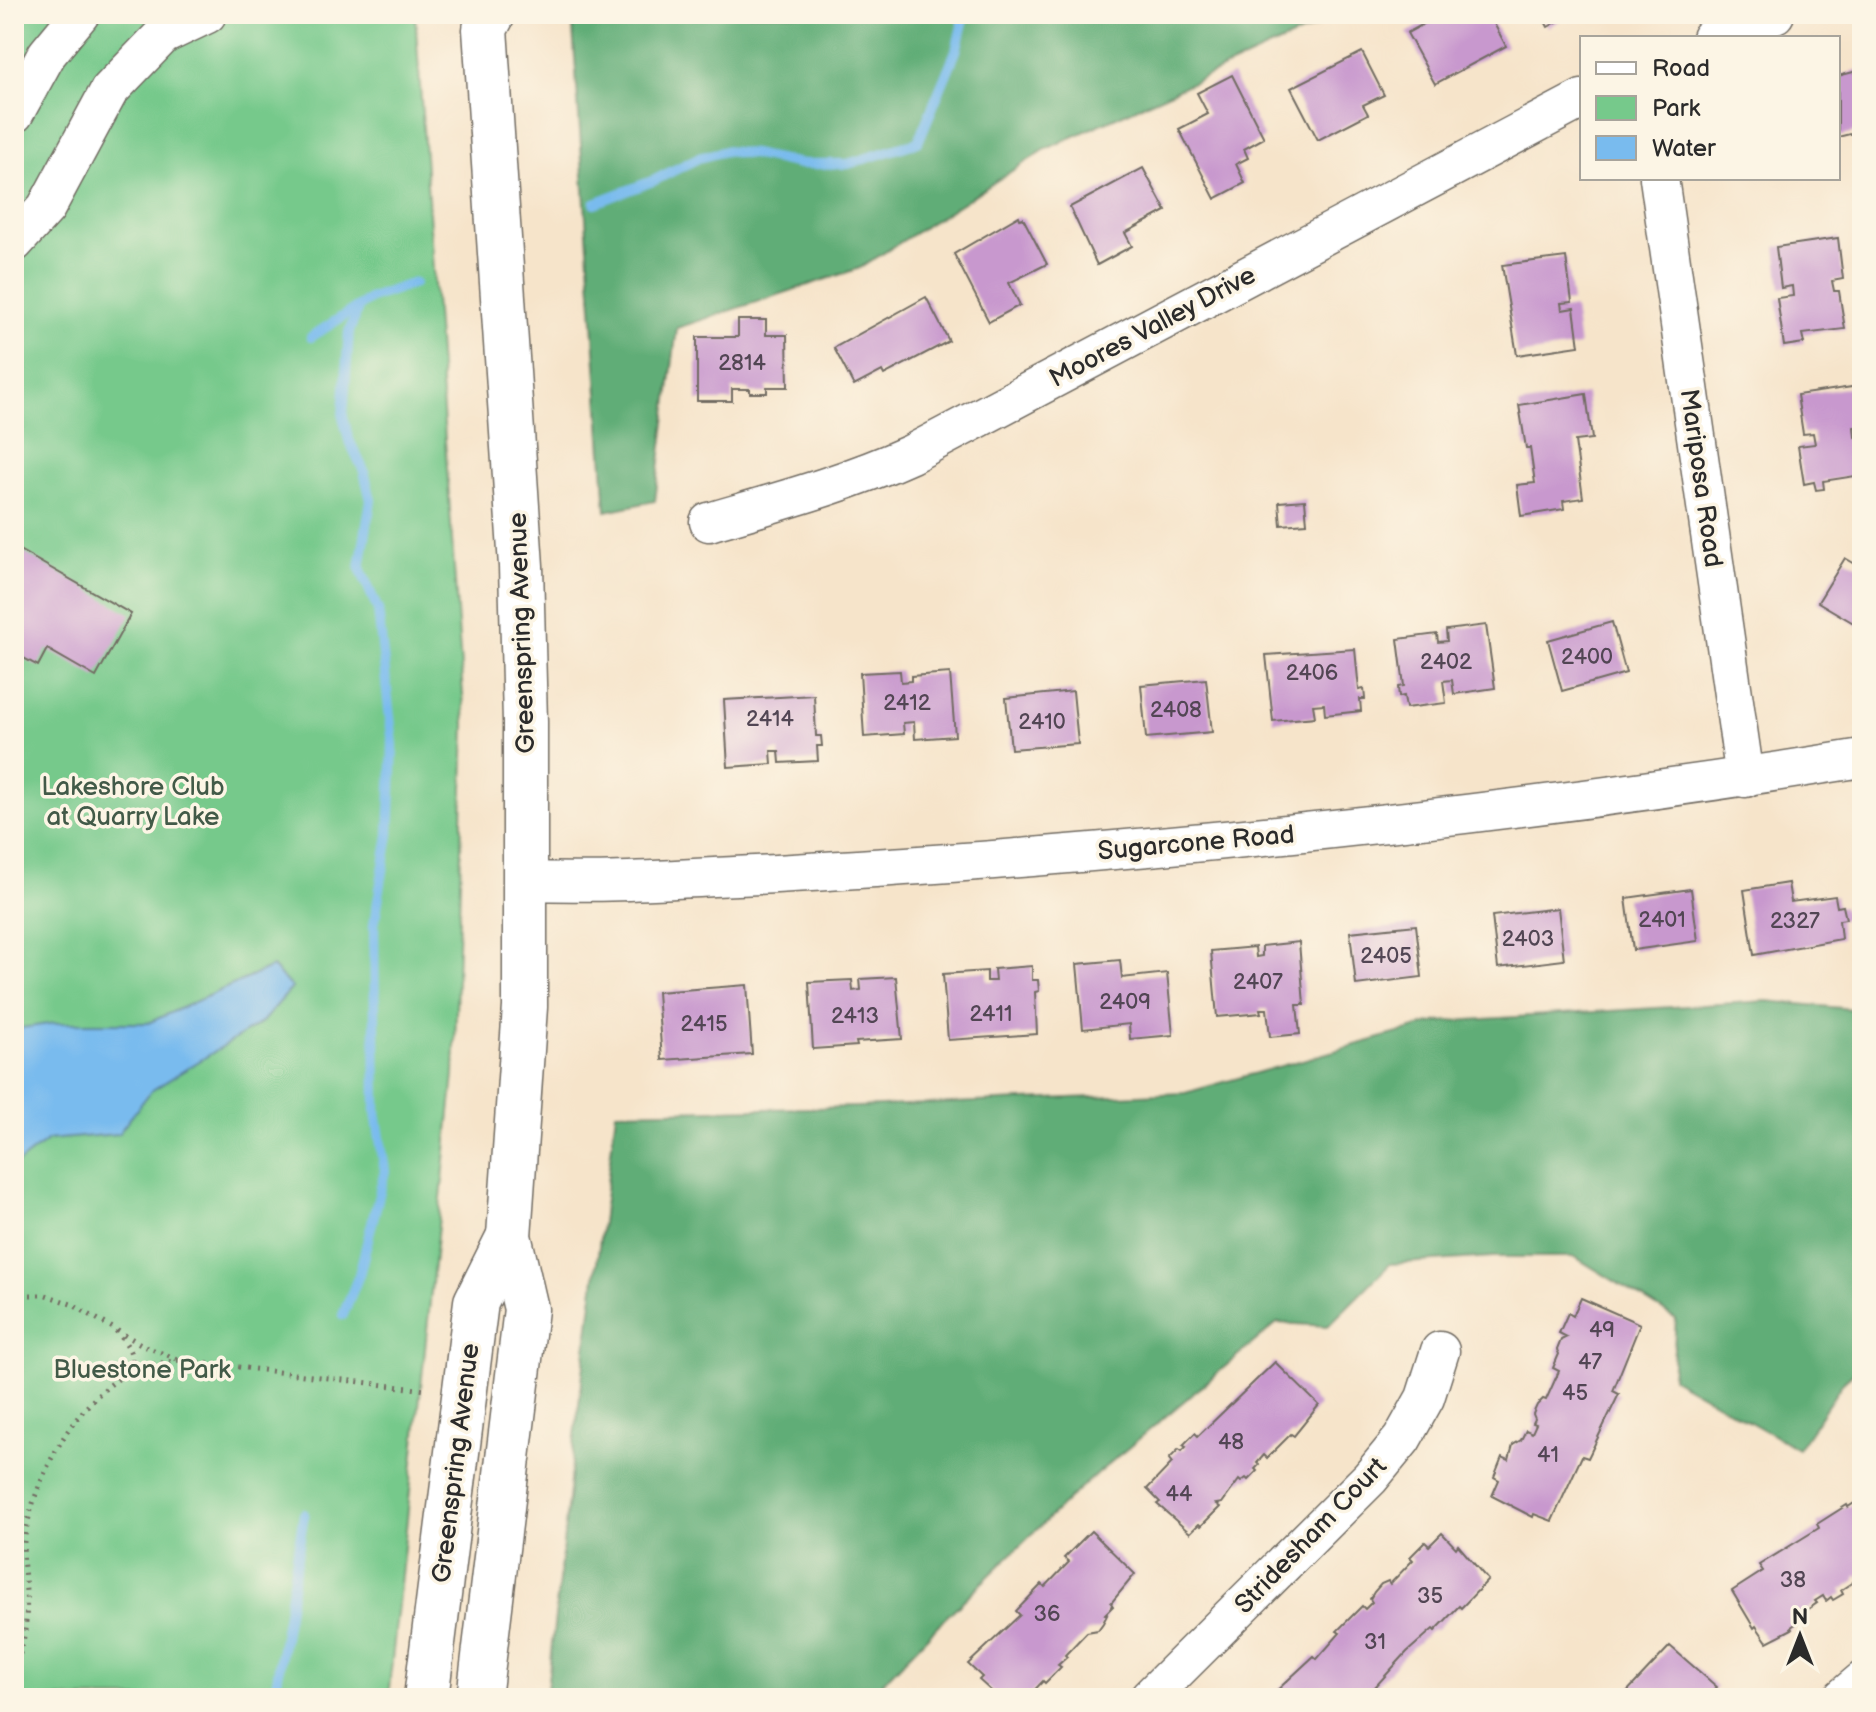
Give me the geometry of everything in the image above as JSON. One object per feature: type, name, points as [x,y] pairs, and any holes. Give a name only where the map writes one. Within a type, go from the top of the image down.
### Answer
[{"type":"main road","name":"Greenspring Avenue","points":[[479,1698],[526,1309],[509,1236],[525,1007],[527,881],[521,566],[484,19]]},
{"type":"main road","name":"Greenspring Avenue","points":[[426,1698],[476,1302],[509,1236]]},
{"type":"street","points":[[14,114],[47,54],[80,14]]},
{"type":"street","points":[[14,243],[46,208],[109,91],[163,35],[207,14]]},
{"type":"street","points":[[1716,36],[1775,14]]},
{"type":"street","name":"Moores Valley Drive","points":[[709,522],[815,492],[870,473],[911,454],[1580,100]]},
{"type":"street","name":"Mariposa Road","points":[[1659,180],[1745,778]]},
{"type":"street","name":"Sugarcone Road","points":[[527,881],[599,883],[726,877],[963,863],[1201,843],[1445,817],[1745,778],[1862,758]]},
{"type":"street","name":"Stridesham Court","points":[[1149,1698],[1370,1478],[1402,1439],[1425,1398],[1440,1351]]},
{"type":"street","points":[[1842,1698],[1862,1681]]},
{"type":"path","points":[[14,1295],[46,1295],[59,1299],[146,1347],[180,1360],[435,1392]]},
{"type":"path","points":[[113,1327],[128,1344],[133,1356],[131,1371]]},
{"type":"path","points":[[14,1669],[25,1632],[27,1596],[24,1543],[33,1502],[53,1455],[77,1419],[131,1371],[180,1360]]},
{"type":"path","points":[[14,1546],[24,1543]]},
{"type":"green space","points":[[14,14],[415,14],[465,724],[454,1075],[388,1698],[14,1698]]},
{"type":"green space","points":[[572,14],[1343,14],[1046,149],[860,268],[677,328],[655,501],[606,511]]},
{"type":"green space","points":[[1767,1001],[1862,1010],[1862,1365],[1844,1381],[1798,1449],[1672,1378],[1676,1319],[1575,1257],[1493,1257],[1390,1264],[1328,1326],[1277,1323],[1079,1489],[941,1622],[868,1698],[546,1698],[616,1112],[857,1107],[1185,1093],[1437,1022]]},
{"type":"water","points":[[272,967],[292,988],[262,1022],[151,1091],[118,1134],[48,1140],[14,1166],[14,1029],[55,1023],[148,1023]]},
{"type":"building","points":[[1442,14],[1489,14],[1506,46],[1435,84],[1407,33]]},
{"type":"building","points":[[1541,14],[1571,14],[1548,27]]},
{"type":"building","points":[[1362,52],[1384,95],[1363,105],[1368,114],[1318,140],[1291,88]]},
{"type":"building","points":[[1861,70],[1862,131],[1840,136],[1840,75]]},
{"type":"building","points":[[1232,75],[1264,138],[1244,149],[1248,158],[1236,164],[1245,183],[1215,199],[1179,129],[1208,114],[1197,93]]},
{"type":"building","points":[[1143,168],[1166,211],[1125,233],[1132,246],[1097,265],[1070,207]]},
{"type":"building","points":[[1019,216],[1023,218],[1047,264],[1009,283],[1020,305],[989,322],[954,254]]},
{"type":"building","points":[[1838,238],[1843,279],[1832,281],[1834,291],[1839,291],[1845,329],[1802,334],[1804,343],[1784,346],[1777,298],[1793,296],[1792,286],[1781,288],[1776,247]]},
{"type":"building","points":[[1566,257],[1572,302],[1561,303],[1562,310],[1574,308],[1579,346],[1517,355],[1502,265]]},
{"type":"building","points":[[926,297],[949,341],[884,375],[882,371],[854,386],[834,348]]},
{"type":"building","points":[[738,320],[766,320],[766,335],[787,335],[788,387],[767,387],[767,393],[732,389],[732,401],[697,401],[697,337],[738,337]]},
{"type":"building","points":[[1859,386],[1862,426],[1854,427],[1855,437],[1860,436],[1862,475],[1823,481],[1824,489],[1816,490],[1814,482],[1804,484],[1798,446],[1815,444],[1813,433],[1803,434],[1797,395]]},
{"type":"building","points":[[1586,394],[1592,439],[1575,441],[1583,498],[1563,501],[1564,509],[1521,516],[1517,485],[1535,483],[1519,405]]},
{"type":"building","points":[[1305,500],[1307,523],[1281,525],[1279,502]]},
{"type":"building","points":[[14,547],[131,614],[96,677],[47,649],[38,666],[14,653]]},
{"type":"building","points":[[1845,558],[1862,568],[1862,628],[1818,602]]},
{"type":"building","points":[[1612,622],[1626,673],[1562,691],[1548,640]]},
{"type":"building","points":[[1486,625],[1495,688],[1454,694],[1452,680],[1443,681],[1446,703],[1406,708],[1404,696],[1399,697],[1398,687],[1404,686],[1398,639],[1437,634],[1438,642],[1447,641],[1446,630]]},
{"type":"building","points":[[1355,649],[1359,690],[1364,689],[1365,699],[1360,699],[1361,711],[1325,715],[1324,704],[1313,705],[1315,717],[1273,721],[1266,655]]},
{"type":"building","points":[[900,671],[901,682],[911,681],[911,676],[950,673],[955,736],[915,739],[914,722],[903,723],[904,734],[864,737],[860,673]]},
{"type":"building","points":[[1206,679],[1212,732],[1146,738],[1141,685]]},
{"type":"building","points":[[1073,691],[1078,744],[1011,749],[1006,698]]},
{"type":"building","points":[[814,695],[816,736],[821,736],[822,746],[817,746],[818,761],[780,763],[779,751],[771,751],[772,764],[728,767],[724,700]]},
{"type":"building","points":[[1788,883],[1791,902],[1835,896],[1837,907],[1843,906],[1846,919],[1839,920],[1841,939],[1754,955],[1744,890]]},
{"type":"building","points":[[1691,889],[1698,941],[1633,950],[1626,898]]},
{"type":"building","points":[[1558,908],[1564,960],[1498,968],[1492,916]]},
{"type":"building","points":[[1416,925],[1422,977],[1356,985],[1350,932]]},
{"type":"building","points":[[1299,942],[1304,1005],[1297,1005],[1300,1034],[1270,1037],[1267,1009],[1260,1009],[1261,1013],[1217,1017],[1211,951],[1255,947],[1256,957],[1262,956],[1262,946]]},
{"type":"building","points":[[1120,960],[1122,978],[1167,973],[1173,1035],[1130,1039],[1129,1024],[1083,1029],[1077,964]]},
{"type":"building","points":[[1032,966],[1032,980],[1038,980],[1039,991],[1035,992],[1037,1034],[948,1040],[943,974],[987,971],[987,981],[995,981],[994,969]]},
{"type":"building","points":[[896,977],[902,1039],[813,1049],[809,982],[852,980],[853,991],[861,990],[860,979]]},
{"type":"building","points":[[747,985],[752,1054],[662,1060],[657,992]]},
{"type":"building","points":[[1581,1298],[1640,1324],[1613,1391],[1619,1394],[1588,1458],[1582,1456],[1552,1521],[1534,1514],[1533,1517],[1492,1496],[1499,1480],[1494,1477],[1502,1457],[1509,1460],[1513,1445],[1521,1440],[1526,1430],[1532,1433],[1536,1424],[1533,1423],[1533,1414],[1537,1405],[1546,1400],[1559,1371],[1553,1368],[1559,1354],[1557,1350],[1561,1340],[1567,1337],[1559,1333],[1568,1313],[1573,1316]]},
{"type":"building","points":[[1275,1362],[1319,1405],[1294,1436],[1291,1434],[1267,1458],[1264,1455],[1257,1463],[1257,1471],[1248,1480],[1239,1480],[1222,1503],[1216,1504],[1220,1507],[1190,1533],[1157,1504],[1160,1502],[1147,1489],[1172,1463],[1169,1459],[1179,1449],[1182,1451],[1186,1447],[1183,1445],[1195,1433],[1198,1436]]},
{"type":"building","points":[[1862,1498],[1862,1576],[1859,1578],[1858,1575],[1856,1580],[1841,1590],[1843,1594],[1833,1600],[1831,1597],[1826,1601],[1823,1596],[1815,1601],[1817,1603],[1797,1617],[1800,1621],[1792,1629],[1767,1642],[1756,1626],[1754,1628],[1732,1591],[1763,1571],[1759,1565],[1819,1528],[1817,1524]]},
{"type":"building","points":[[1091,1531],[1135,1574],[1111,1603],[1113,1606],[1105,1614],[1098,1630],[1087,1632],[1045,1683],[1043,1681],[1027,1698],[999,1698],[979,1680],[982,1677],[968,1664],[1020,1615],[1016,1611],[1069,1562],[1064,1558]]},
{"type":"building","points":[[1442,1533],[1456,1548],[1458,1545],[1488,1580],[1461,1608],[1459,1606],[1435,1631],[1433,1629],[1407,1652],[1365,1698],[1278,1698],[1273,1694],[1314,1656],[1317,1659],[1340,1633],[1337,1631],[1362,1606],[1365,1609],[1372,1602],[1370,1599],[1381,1584],[1388,1581],[1390,1584],[1425,1542],[1429,1546]]},
{"type":"building","points":[[1670,1646],[1717,1687],[1709,1696],[1711,1698],[1621,1698]]},
{"type":"waterway","points":[[595,203],[655,180],[698,158],[725,151],[800,164],[848,164],[918,142],[956,51],[965,14]]},
{"type":"waterway","points":[[311,337],[371,298],[414,283]]},
{"type":"waterway","points":[[343,1315],[359,1275],[385,1171],[376,1112],[374,925],[389,835],[393,745],[378,610],[360,568],[371,500],[364,471],[349,440],[343,416],[349,332],[358,308]]},
{"type":"waterway","points":[[274,1698],[304,1514]]},
{"type":"park label","name":"Lakeshore Club at Quarry Lake","points":[[133,801]]},
{"type":"park label","name":"Bluestone Park","points":[[142,1369]]}]
